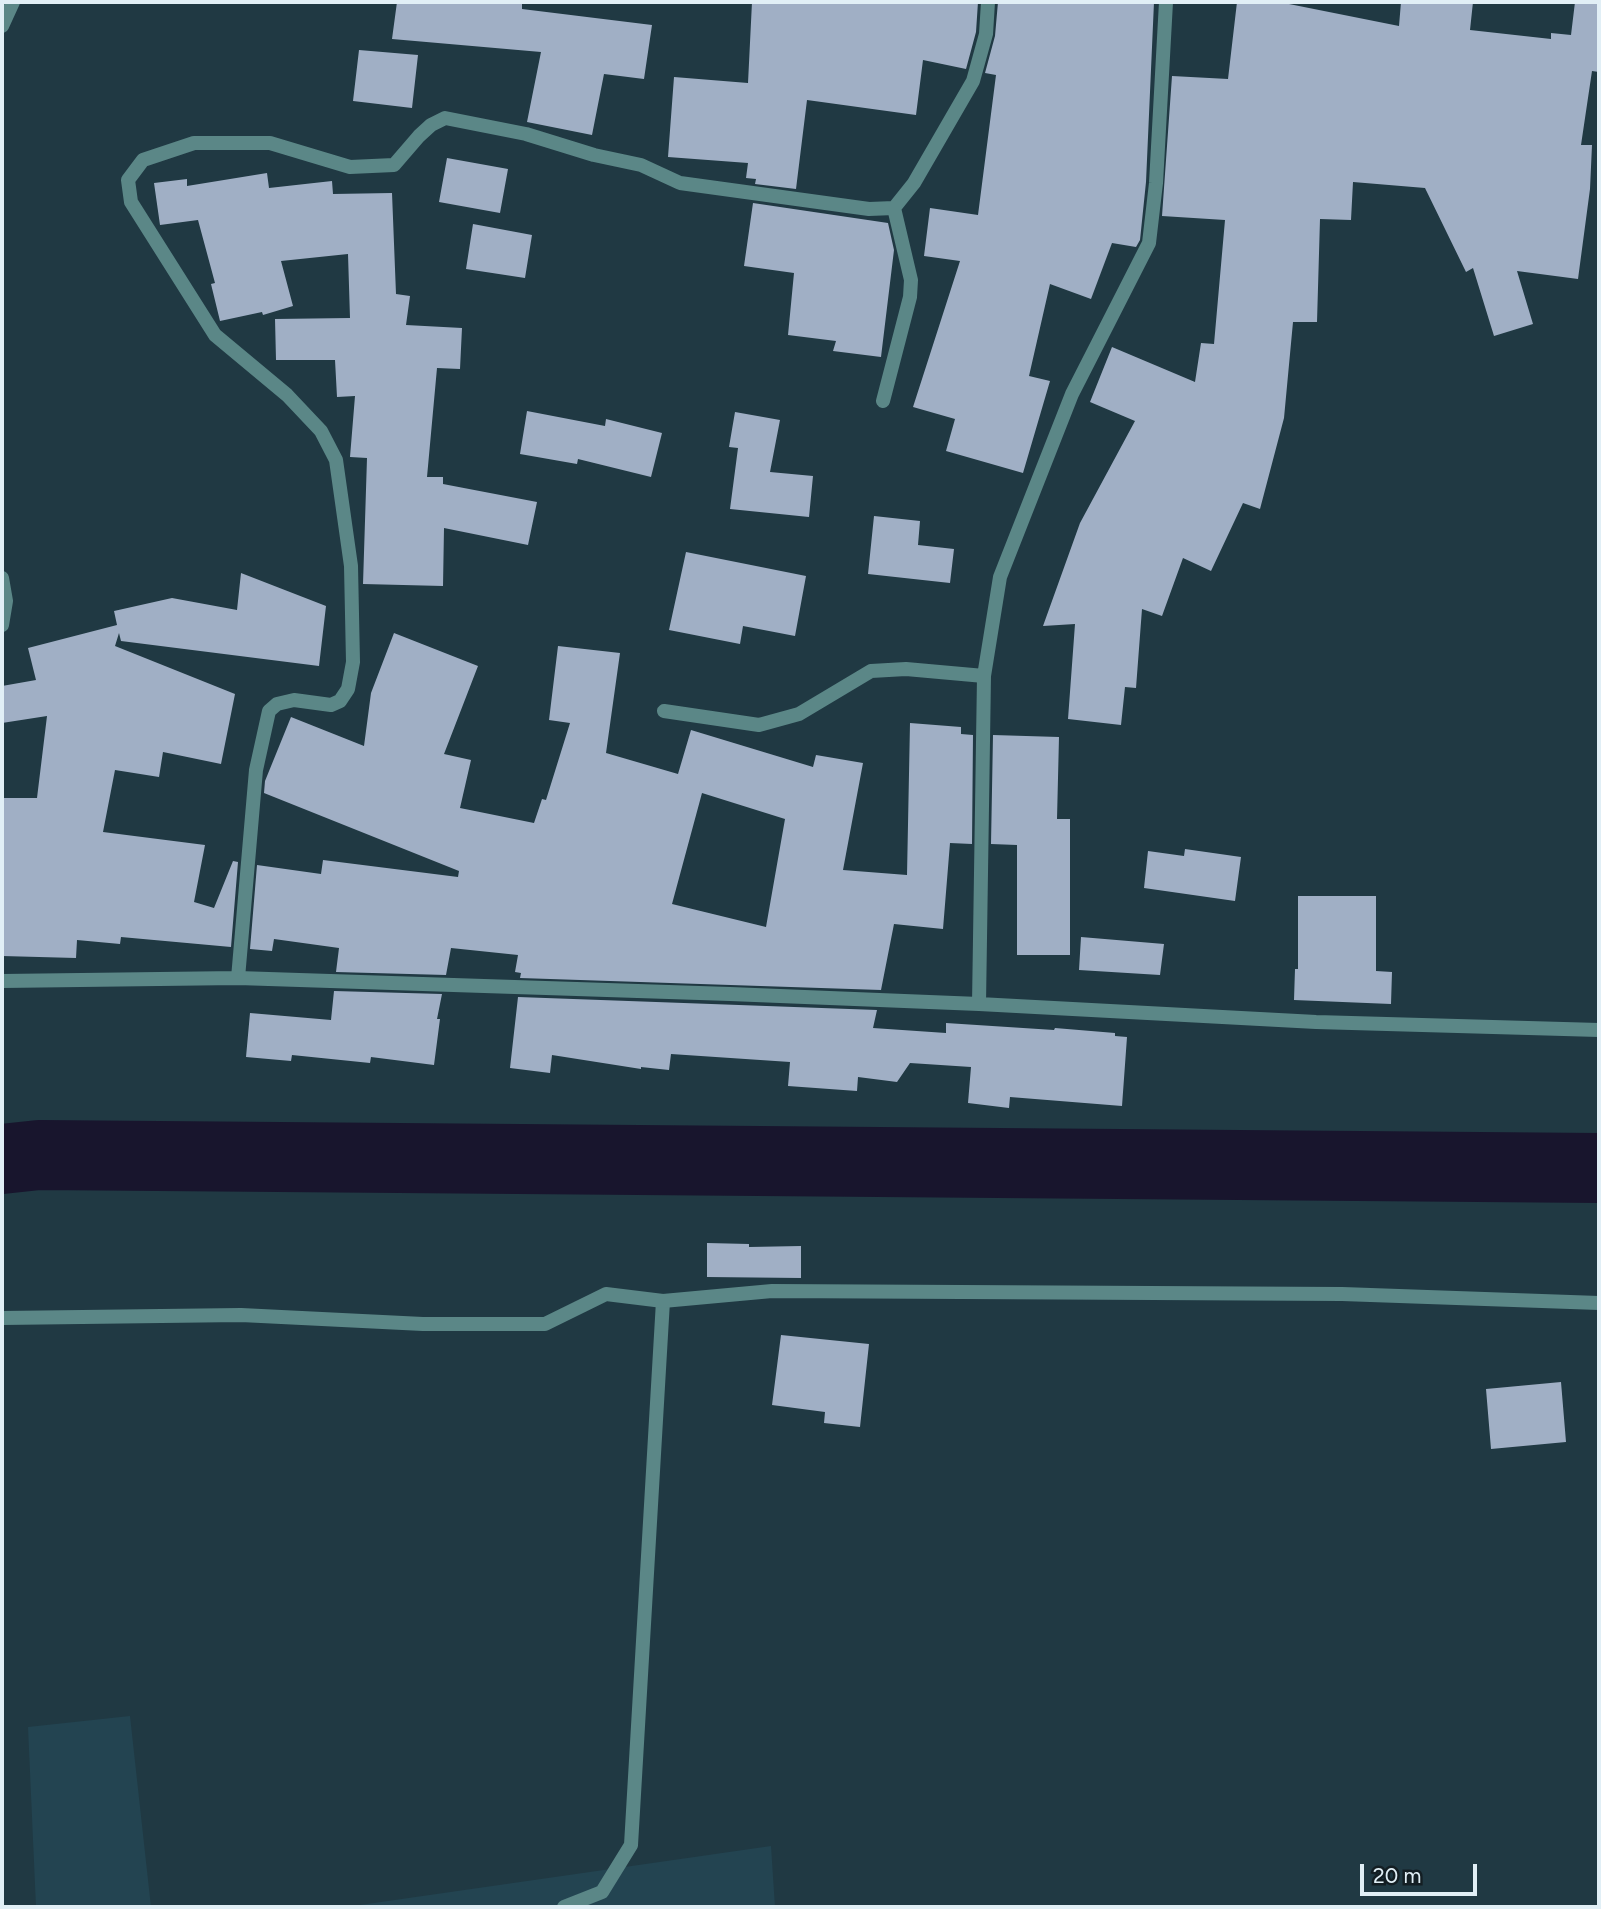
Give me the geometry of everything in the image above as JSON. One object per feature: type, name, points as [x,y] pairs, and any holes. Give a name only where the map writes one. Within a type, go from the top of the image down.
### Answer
[{"type":"street","points":[[2,26],[13,2]]},
{"type":"street","points":[[238,978],[256,770],[269,711],[277,704],[294,700],[331,705],[340,701],[348,689],[353,662],[351,566],[336,460],[321,431],[287,395],[215,335],[131,202],[128,180],[143,160],[194,143],[270,143],[350,167],[394,165],[419,136],[431,125],[445,118],[526,134],[641,166],[680,183],[869,209],[894,208],[914,183],[973,81],[986,34],[988,2]]},
{"type":"street","points":[[979,1004],[984,676],[1000,577],[1072,394],[1149,243],[1156,183],[1166,2]]},
{"type":"street","points":[[883,401],[910,297],[911,280],[894,208]]},
{"type":"street","points":[[2,578],[6,601],[2,625]]},
{"type":"street","points":[[664,711],[759,725],[799,714],[871,671],[906,669],[984,676]]},
{"type":"street","points":[[2,981],[238,978],[979,1004],[1316,1022],[1599,1030]]},
{"type":"street","points":[[2,1318],[241,1315],[423,1324],[545,1324],[606,1294],[663,1301],[772,1291],[1342,1294],[1599,1303]]},
{"type":"street","points":[[564,1907],[602,1892],[631,1845],[663,1301]]},
{"type":"shaded area","points":[[130,1716],[151,1907],[36,1907],[28,1727]]},
{"type":"shaded area","points":[[771,1846],[775,1907],[346,1907]]},
{"type":"building","points":[[397,2],[522,2],[522,9],[652,25],[644,79],[604,74],[592,135],[527,122],[541,52],[392,39]]},
{"type":"building","points":[[752,2],[978,2],[976,32],[966,69],[923,60],[916,115],[807,100],[796,189],[755,184],[756,179],[746,178],[748,163],[668,157],[674,77],[748,83]]},
{"type":"building","points":[[998,2],[1154,2],[1146,182],[1140,240],[1136,247],[1112,243],[1091,299],[1050,284],[1029,376],[1050,381],[1023,473],[946,451],[955,419],[913,407],[960,261],[924,256],[930,208],[978,215],[996,75],[985,73],[995,36]]},
{"type":"building","points":[[1237,2],[1279,2],[1399,26],[1401,2],[1473,2],[1470,30],[1551,39],[1551,33],[1571,35],[1575,2],[1599,2],[1599,72],[1592,71],[1581,145],[1592,145],[1590,189],[1578,279],[1517,271],[1533,324],[1494,336],[1473,268],[1466,272],[1425,188],[1353,182],[1351,220],[1320,219],[1317,322],[1293,322],[1284,418],[1260,509],[1243,503],[1211,571],[1183,558],[1162,616],[1142,609],[1136,688],[1125,687],[1121,725],[1068,719],[1075,624],[1043,626],[1080,523],[1135,421],[1090,402],[1112,347],[1195,382],[1201,343],[1214,344],[1225,220],[1162,216],[1172,76],[1228,79]]},
{"type":"building","points":[[359,50],[418,55],[412,108],[353,101]]},
{"type":"building","points":[[447,158],[508,169],[500,213],[439,202]]},
{"type":"building","points":[[267,173],[269,188],[332,181],[333,194],[392,193],[396,294],[410,296],[406,325],[462,328],[460,369],[437,368],[427,477],[443,477],[443,484],[537,502],[528,545],[444,528],[443,586],[363,584],[367,458],[350,457],[355,396],[337,397],[335,360],[276,360],[275,319],[350,318],[348,254],[281,261],[293,306],[263,315],[262,312],[220,321],[211,284],[215,283],[198,220],[160,225],[154,183],[187,179],[187,186]]},
{"type":"building","points":[[753,203],[888,223],[894,250],[881,357],[833,351],[836,341],[788,335],[794,273],[744,266]]},
{"type":"building","points":[[473,224],[532,235],[525,278],[466,269]]},
{"type":"building","points":[[527,411],[605,426],[606,419],[662,433],[651,477],[578,459],[577,464],[520,454]]},
{"type":"building","points":[[735,412],[780,420],[770,472],[813,476],[809,517],[730,509],[738,448],[729,447]]},
{"type":"building","points":[[874,516],[920,521],[918,545],[954,549],[950,583],[868,574]]},
{"type":"building","points":[[686,552],[806,576],[795,636],[743,626],[740,644],[669,630]]},
{"type":"building","points":[[241,573],[326,606],[319,666],[121,641],[119,633],[115,646],[235,694],[221,764],[163,752],[159,777],[115,770],[103,832],[205,845],[194,902],[214,908],[233,861],[238,862],[231,947],[121,937],[120,944],[77,940],[76,958],[2,956],[2,798],[37,798],[47,716],[2,723],[2,686],[36,680],[28,648],[117,625],[114,611],[172,598],[237,610]]},
{"type":"building","points":[[394,633],[478,666],[444,754],[471,760],[460,808],[534,823],[542,799],[546,800],[570,723],[549,720],[558,646],[620,653],[606,753],[678,774],[691,730],[813,767],[816,755],[863,763],[843,870],[907,875],[910,723],[961,727],[961,734],[973,735],[972,844],[950,843],[943,929],[894,924],[881,990],[520,978],[521,973],[515,972],[518,955],[451,948],[446,975],[336,972],[339,948],[274,939],[272,951],[250,949],[257,865],[321,874],[323,860],[458,877],[459,871],[264,793],[265,781],[291,717],[364,746],[371,693]],"holes":[[[702,793],[785,819],[766,927],[672,904]]]},
{"type":"building","points":[[993,735],[1059,737],[1057,819],[1070,819],[1070,955],[1017,955],[1017,845],[991,844]]},
{"type":"building","points":[[1185,849],[1241,857],[1235,901],[1144,888],[1148,851],[1184,856]]},
{"type":"building","points":[[1298,896],[1376,896],[1376,971],[1392,972],[1391,1004],[1294,1000],[1295,969],[1298,969]]},
{"type":"building","points":[[1081,937],[1164,944],[1160,975],[1079,970]]},
{"type":"building","points":[[334,991],[442,994],[437,1019],[440,1019],[434,1065],[371,1057],[370,1063],[292,1055],[291,1061],[246,1057],[250,1013],[331,1020]]},
{"type":"building","points":[[518,997],[877,1010],[873,1028],[946,1033],[946,1023],[1115,1033],[1115,1036],[1127,1037],[1122,1106],[1010,1097],[1009,1108],[968,1103],[971,1067],[910,1063],[897,1082],[858,1077],[857,1091],[788,1086],[790,1062],[671,1054],[669,1070],[641,1069],[552,1055],[550,1073],[510,1068]]},
{"type":"building","points":[[707,1243],[749,1244],[749,1247],[801,1246],[801,1278],[707,1277]]},
{"type":"building","points":[[781,1335],[869,1344],[860,1427],[824,1423],[825,1412],[772,1405]]},
{"type":"building","points":[[1561,1382],[1566,1442],[1491,1449],[1486,1389]]},
{"type":"waterway","points":[[2,1159],[39,1155],[1599,1168]]}]
